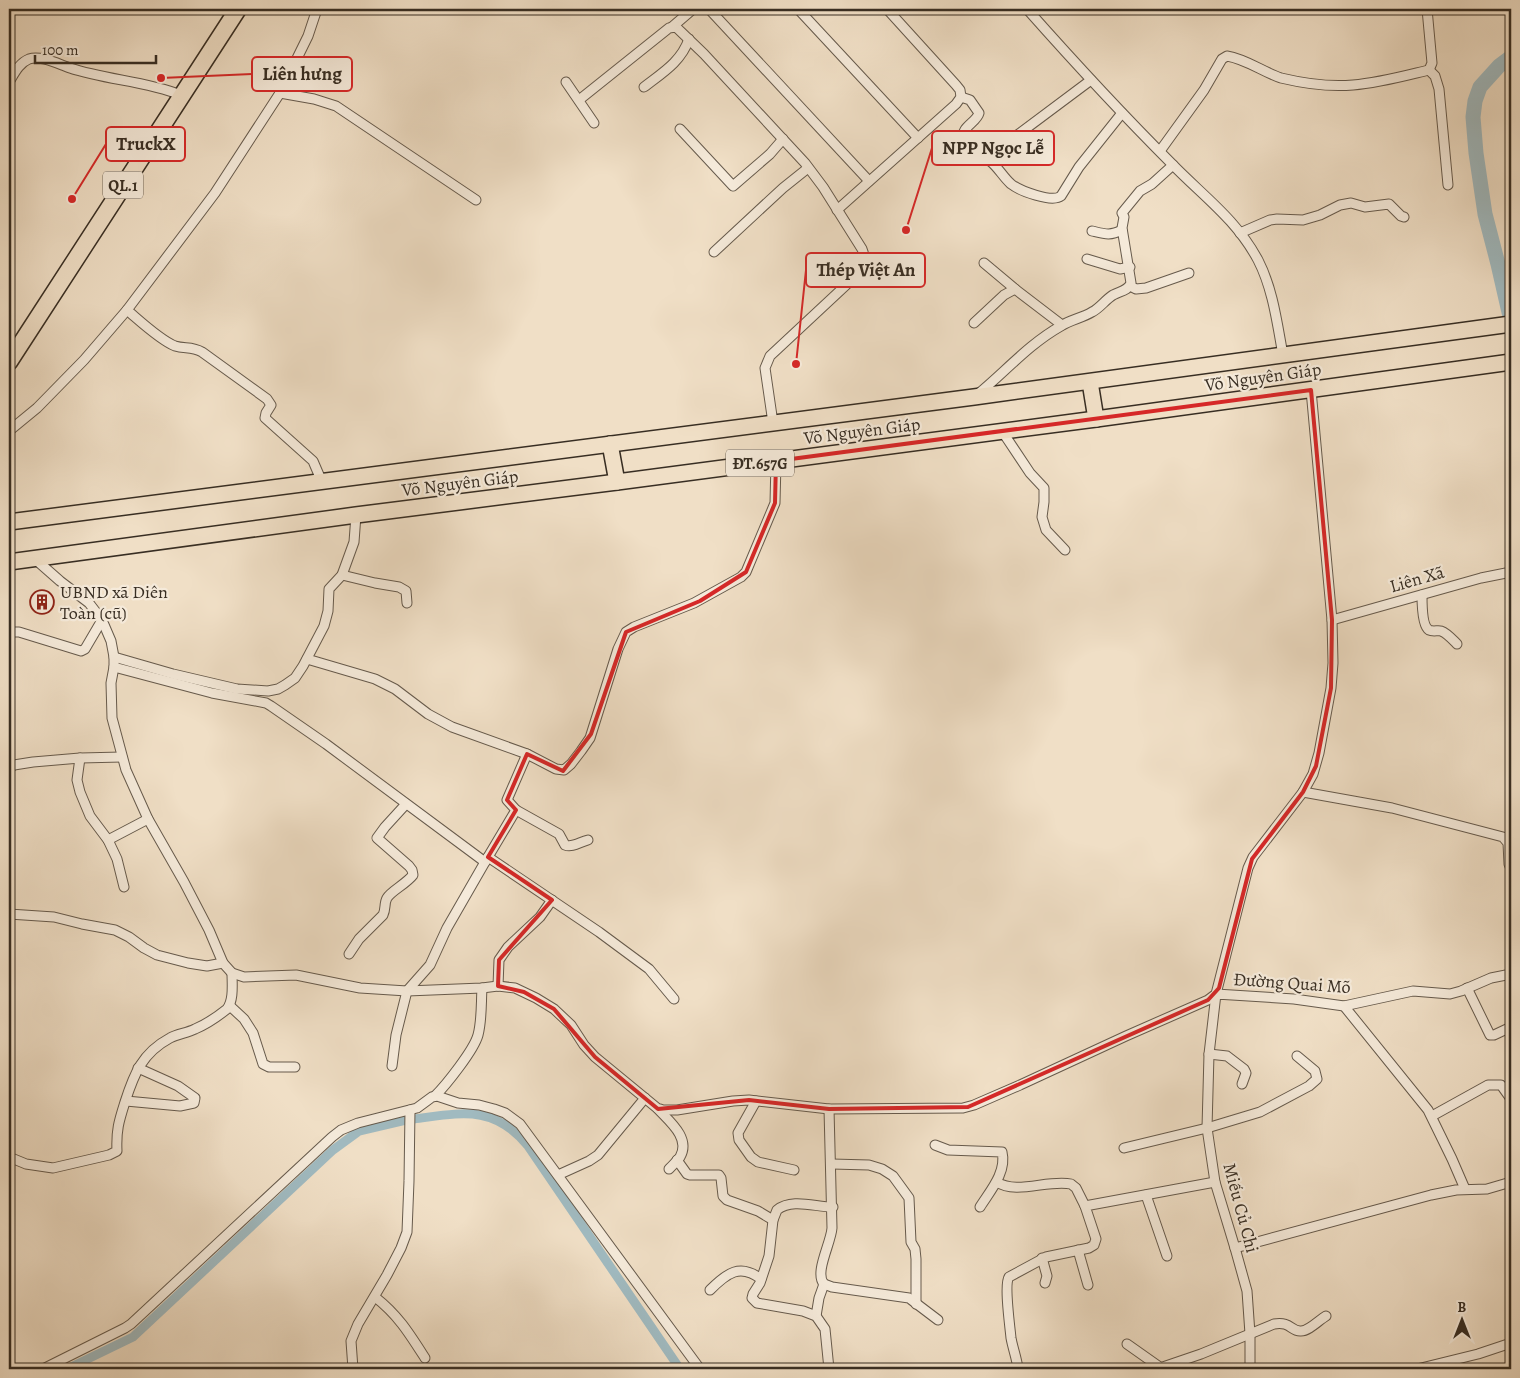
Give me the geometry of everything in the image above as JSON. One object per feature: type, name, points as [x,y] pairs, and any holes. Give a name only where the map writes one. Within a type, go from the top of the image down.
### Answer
[{"type":"highway","name":"QL.1","points":[[9,362],[238,9]]},
{"type":"main road","name":"Võ Nguyên Giáp","points":[[9,522],[1090,382],[1511,324]]},
{"type":"main road","name":"Võ Nguyên Giáp","points":[[9,562],[1096,419],[1511,362]]},
{"type":"main road","points":[[1090,382],[1096,419]]},
{"type":"main road","points":[[610,444],[617,482]]},
{"type":"street","points":[[9,431],[47,398],[84,360],[127,310],[215,193],[280,93],[308,36],[317,9]]},
{"type":"street","points":[[579,100],[693,9]]},
{"type":"street","points":[[709,9],[869,181]]},
{"type":"street","points":[[798,9],[918,138]]},
{"type":"street","points":[[887,9],[956,84],[962,97]]},
{"type":"street","points":[[1427,9],[1432,63],[1429,70]]},
{"type":"street","points":[[1031,10],[1091,80],[1160,152],[1216,205],[1240,233],[1258,259],[1265,276],[1273,304],[1283,355]]},
{"type":"street","points":[[672,27],[679,29],[808,168],[823,187],[862,249],[864,257],[863,266],[859,273],[792,334],[768,360],[765,368],[773,423]]},
{"type":"street","points":[[644,87],[679,59],[688,39]]},
{"type":"street","points":[[1160,152],[1204,90],[1222,59],[1228,56],[1286,79],[1338,85],[1356,85],[1429,70]]},
{"type":"street","points":[[9,82],[23,62],[36,58],[89,74],[165,88],[182,95]]},
{"type":"street","points":[[1429,70],[1435,76],[1439,89],[1448,185]]},
{"type":"street","points":[[1016,136],[1091,80]]},
{"type":"street","points":[[566,82],[594,123]]},
{"type":"street","points":[[280,93],[314,99],[336,106],[476,200]]},
{"type":"street","points":[[837,210],[962,97]]},
{"type":"street","points":[[962,97],[970,100],[980,113],[978,118],[965,129],[963,133],[964,138],[995,165],[1011,184],[1021,190],[1049,199],[1057,199],[1062,196],[1078,167],[1122,113]]},
{"type":"street","points":[[680,129],[733,186],[770,154],[783,139]]},
{"type":"street","points":[[974,397],[1001,375],[1028,348],[1062,325],[1090,314],[1110,297],[1129,288],[1131,283],[1130,267],[1122,230],[1124,218],[1122,213],[1140,191],[1152,184],[1173,165]]},
{"type":"street","points":[[714,252],[776,194],[808,168]]},
{"type":"street","points":[[1240,233],[1270,220],[1303,220],[1340,204],[1351,202],[1364,207],[1389,204],[1404,217]]},
{"type":"street","points":[[1092,231],[1113,235],[1122,230]]},
{"type":"street","points":[[1087,259],[1120,270],[1130,267]]},
{"type":"street","points":[[984,263],[1062,325]]},
{"type":"street","points":[[1130,286],[1140,289],[1189,274]]},
{"type":"street","points":[[974,323],[1004,295],[1015,289]]},
{"type":"street","points":[[127,310],[173,345],[195,348],[268,399],[271,404],[266,413],[266,418],[309,457],[315,465],[322,482]]},
{"type":"street","name":"Miếu Củ Chi","points":[[1250,1369],[1247,1291],[1215,1182],[1208,1128],[1210,1054],[1216,994],[1248,868],[1252,859],[1303,792],[1318,762],[1331,688],[1333,664],[1332,620],[1311,390]]},
{"type":"street","points":[[1002,431],[1030,472],[1044,488],[1042,517],[1046,530],[1065,550]]},
{"type":"street","points":[[307,659],[375,679],[395,689],[428,714],[452,727],[527,754],[556,769],[566,769],[581,751],[591,734],[618,649],[626,632],[634,627],[700,601],[741,577],[746,572],[775,503],[776,461]]},
{"type":"street","points":[[114,662],[217,685],[256,691],[278,689],[286,685],[294,678],[307,659],[326,619],[330,589],[342,575],[354,542],[356,515]]},
{"type":"street","points":[[35,559],[60,582],[89,603],[102,620],[111,642],[114,662],[110,683],[113,725],[126,770],[148,819],[184,882],[223,962],[232,973],[244,977],[296,975],[360,988],[407,991],[498,986],[514,988],[524,992],[554,1009],[571,1026],[595,1057],[658,1109],[676,1129],[682,1139],[682,1152],[669,1169]]},
{"type":"street","name":"Liên Xã","points":[[1332,620],[1481,578],[1511,572]]},
{"type":"street","points":[[342,575],[399,587],[406,591],[407,602]]},
{"type":"street","points":[[1422,594],[1424,619],[1428,629],[1431,631],[1442,631],[1457,644]]},
{"type":"street","points":[[9,632],[19,632],[81,650],[85,648],[102,620]]},
{"type":"street","points":[[114,662],[212,693],[266,703],[326,744],[406,804],[487,860],[552,900],[649,969],[674,999]]},
{"type":"street","points":[[527,754],[507,800],[516,810],[559,834],[565,846],[571,846],[588,840]]},
{"type":"street","points":[[9,769],[14,765],[80,758],[122,757]]},
{"type":"street","points":[[80,758],[77,780],[80,792],[90,816],[108,840],[117,859],[124,887]]},
{"type":"street","points":[[1303,792],[1392,808],[1502,837],[1508,842],[1511,886]]},
{"type":"street","points":[[349,954],[359,939],[386,911],[388,897],[412,875],[412,870],[409,866],[377,838],[384,827],[406,804]]},
{"type":"street","points":[[392,1066],[396,1035],[407,991],[430,965],[447,928],[516,810]]},
{"type":"street","points":[[108,840],[148,819]]},
{"type":"street","points":[[498,986],[499,960],[508,947],[540,916],[552,900]]},
{"type":"street","points":[[9,914],[54,917],[115,930],[156,954],[188,963],[207,966],[223,962]]},
{"type":"street","points":[[9,1157],[26,1164],[53,1168],[110,1155],[117,1150],[117,1129],[131,1082],[138,1068],[150,1052],[160,1044],[171,1037],[207,1024],[230,1006],[232,973]]},
{"type":"street","name":"Đường Quai Mõ","points":[[1216,994],[1294,999],[1344,1006],[1418,991],[1445,995],[1455,993],[1491,978],[1511,974]]},
{"type":"street","points":[[43,1369],[131,1324],[341,1130],[374,1118],[417,1108],[435,1096],[445,1086],[475,1043],[481,1017],[482,988]]},
{"type":"street","points":[[1467,988],[1490,1035],[1511,1027]]},
{"type":"street","points":[[658,1109],[678,1110],[733,1101],[756,1101],[829,1109],[962,1108],[974,1105],[1208,1000],[1216,994]]},
{"type":"street","points":[[230,1006],[244,1019],[253,1033],[263,1064],[269,1067],[295,1067]]},
{"type":"street","points":[[1344,1006],[1432,1116],[1465,1189]]},
{"type":"street","points":[[1210,1054],[1227,1056],[1244,1069],[1246,1073],[1242,1084]]},
{"type":"street","points":[[1124,1148],[1208,1128],[1260,1112],[1313,1083],[1318,1077],[1316,1071],[1297,1056]]},
{"type":"street","points":[[126,1101],[180,1106],[194,1103],[195,1098],[178,1086],[138,1068]]},
{"type":"street","points":[[1432,1116],[1488,1085],[1501,1085],[1511,1098]]},
{"type":"street","points":[[435,1096],[440,1096],[458,1104],[479,1105],[494,1109],[516,1120],[700,1369]]},
{"type":"street","points":[[558,1175],[598,1155],[645,1098]]},
{"type":"street","points":[[756,1101],[738,1133],[739,1140],[751,1157],[758,1162],[794,1170]]},
{"type":"street","points":[[829,1109],[832,1164],[831,1239],[820,1274],[821,1280],[824,1284],[849,1290],[909,1298],[938,1320]]},
{"type":"street","points":[[353,1369],[351,1340],[401,1248],[407,1232],[410,1110]]},
{"type":"street","points":[[934,1145],[948,1150],[1002,1152],[997,1182],[980,1207]]},
{"type":"street","points":[[677,1160],[684,1171],[690,1175],[719,1175],[724,1196],[727,1200],[758,1211],[773,1220]]},
{"type":"street","points":[[832,1164],[875,1166],[893,1176],[909,1198],[911,1202],[911,1242],[915,1249],[916,1259],[916,1304]]},
{"type":"street","points":[[997,1182],[1008,1187],[1072,1184],[1085,1206],[1096,1242],[1090,1248],[1042,1258],[1011,1274],[1007,1279],[1012,1341],[1018,1369]]},
{"type":"street","points":[[1085,1206],[1215,1182]]},
{"type":"street","points":[[1235,1248],[1431,1195],[1465,1189],[1487,1189],[1511,1182]]},
{"type":"street","points":[[1146,1195],[1167,1256]]},
{"type":"street","points":[[829,1369],[825,1329],[816,1316],[803,1311],[755,1302],[752,1294],[761,1279],[769,1256],[776,1210],[785,1206],[808,1204],[832,1208]]},
{"type":"street","points":[[1078,1250],[1088,1285]]},
{"type":"street","points":[[1042,1258],[1047,1276],[1045,1283]]},
{"type":"street","points":[[710,1290],[722,1279],[737,1271],[747,1271],[761,1279]]},
{"type":"street","points":[[816,1316],[824,1284]]},
{"type":"street","points":[[375,1297],[388,1307],[404,1324],[425,1358]]},
{"type":"street","points":[[1126,1344],[1159,1369],[1281,1323],[1287,1324],[1295,1330],[1304,1330],[1326,1316]]},
{"type":"street","points":[[1417,1369],[1478,1354],[1511,1343]]},
{"type":"highlighted area","points":[[1311,390],[1332,620],[1331,688],[1316,766],[1303,792],[1252,859],[1219,988],[1208,1000],[968,1107],[829,1109],[749,1100],[658,1109],[595,1057],[554,1009],[524,992],[498,986],[499,960],[552,900],[488,857],[516,810],[507,800],[527,754],[563,771],[591,734],[626,632],[700,601],[746,572],[775,503],[776,461]]},
{"type":"waterway","points":[[1511,57],[1499,66],[1480,87],[1475,101],[1473,117],[1485,214],[1511,321]]},
{"type":"waterway","points":[[414,1119],[476,1114],[502,1123],[515,1133],[528,1146],[680,1369]]},
{"type":"waterway","points":[[67,1369],[133,1337],[333,1150],[359,1131],[406,1120]]},
{"type":"place","name":"Liên hưng","points":[[161,78]]},
{"type":"place","name":"TruckX","points":[[72,199]]},
{"type":"place","name":"NPP Ngọc Lễ","points":[[906,230]]},
{"type":"place","name":"Thép Việt An","points":[[796,364]]},
{"type":"place","name":"UBND xã Diên Toàn (cũ)","points":[[42,602]]}]
